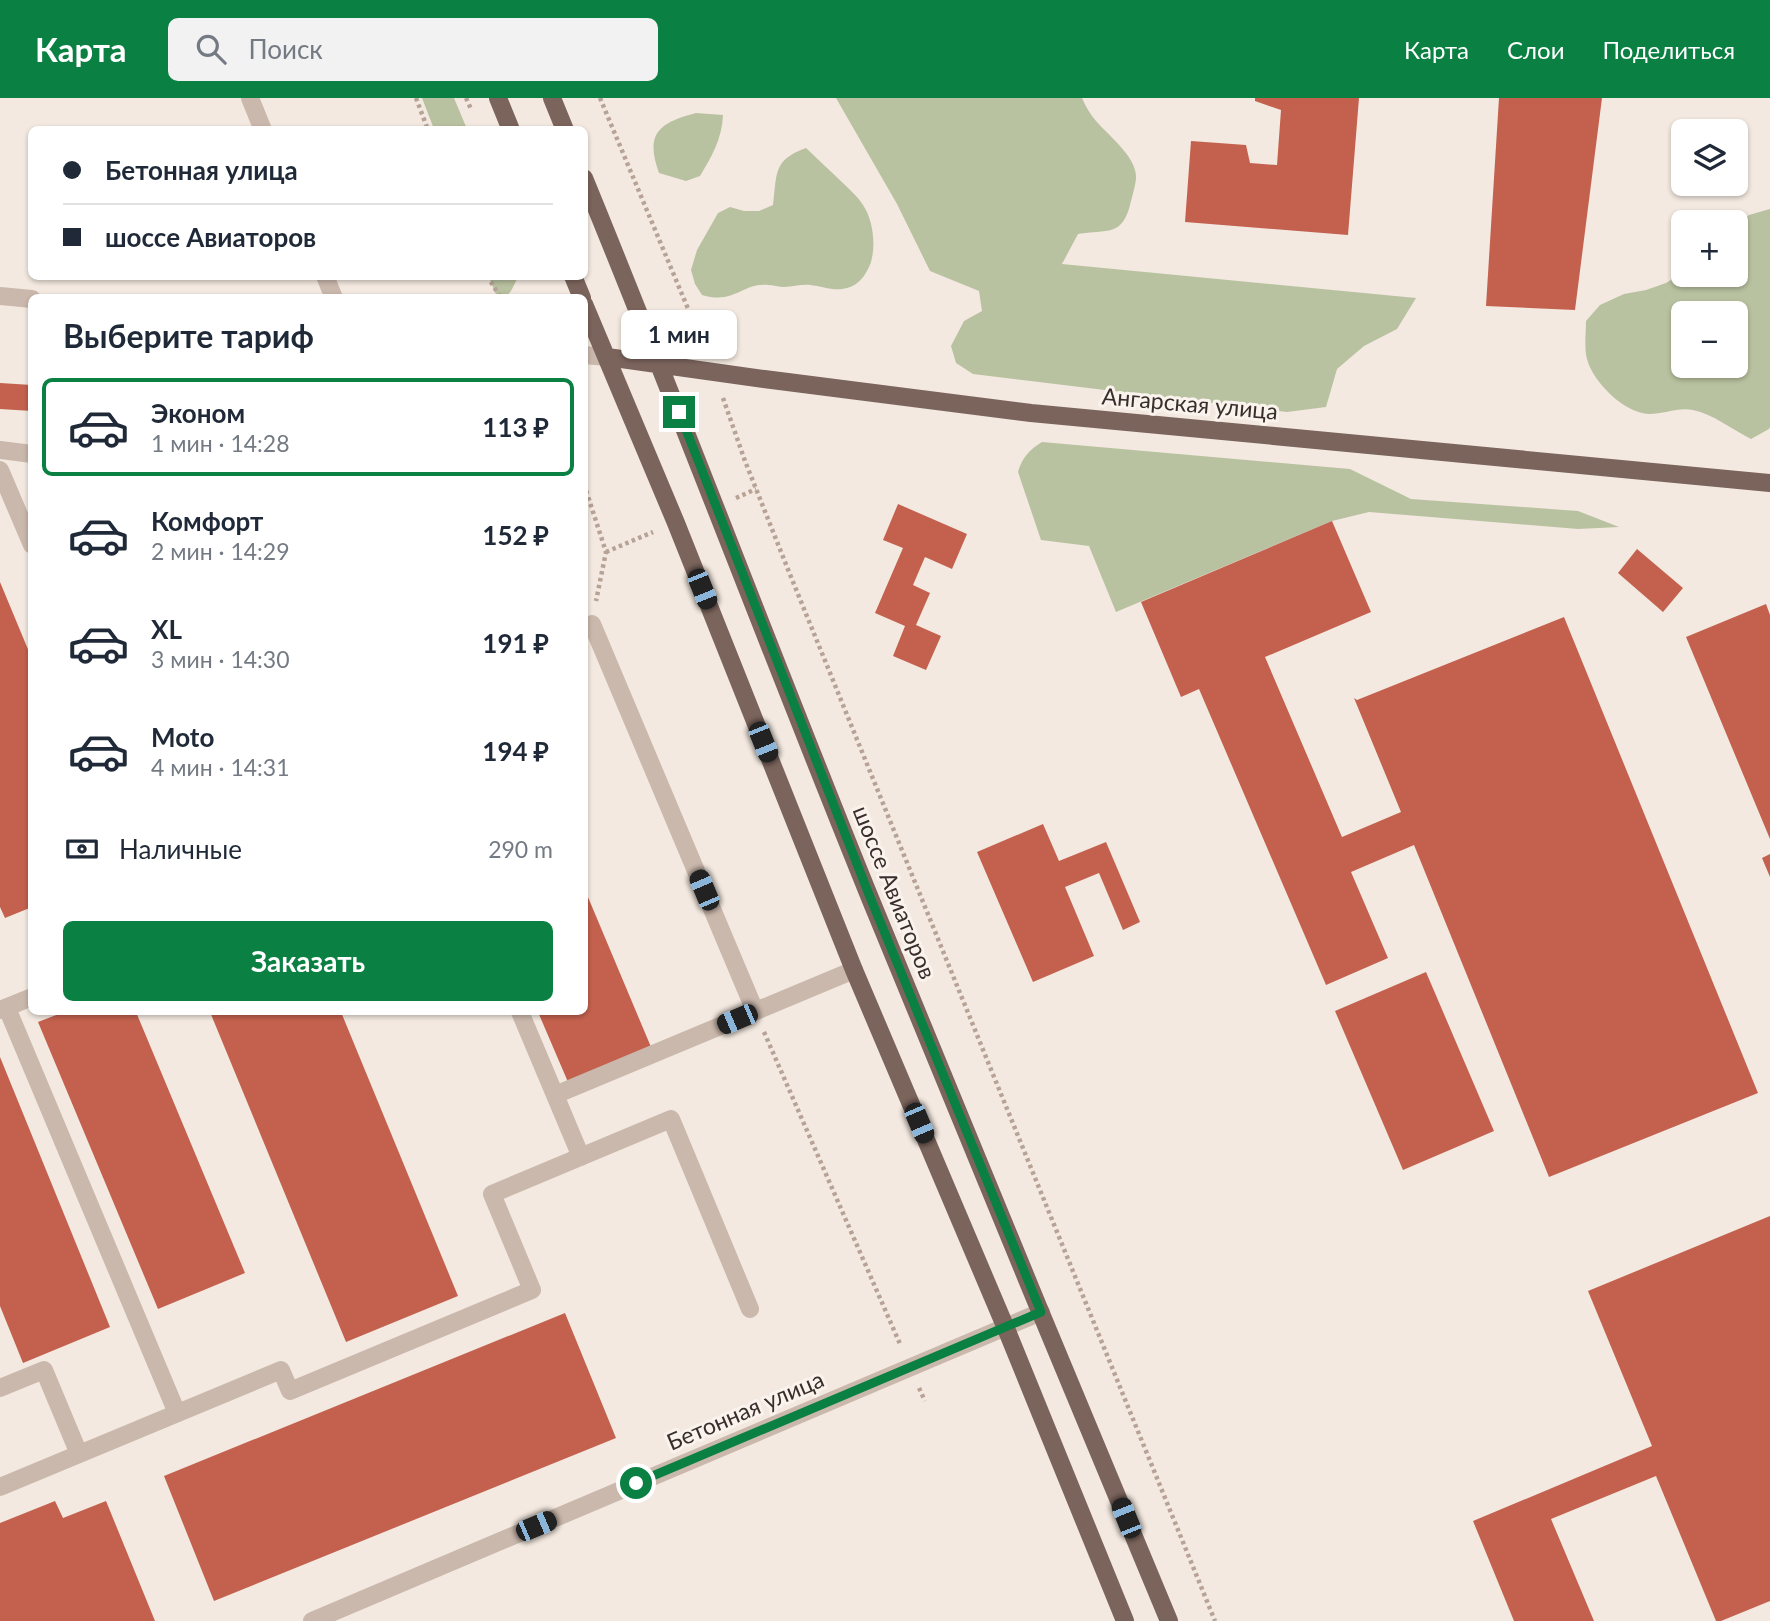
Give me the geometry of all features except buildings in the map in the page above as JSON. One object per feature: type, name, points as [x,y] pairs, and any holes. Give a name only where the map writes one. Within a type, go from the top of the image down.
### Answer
[{"type":"main road","points":[[498,98],[509,126]]},
{"type":"main road","points":[[552,98],[563,126]]},
{"type":"main road","name":"шоссе Авиаторов","points":[[588,188],[870,897],[1169,1621]]},
{"type":"main road","points":[[588,313],[676,523],[854,970],[1125,1621]]},
{"type":"main road","name":"Ангарская улица","points":[[607,357],[1031,413],[1770,483]]},
{"type":"street","points":[[250,98],[261,126]]},
{"type":"street","points":[[0,296],[28,299]]},
{"type":"street","points":[[588,355],[607,357]]},
{"type":"street","points":[[0,450],[28,454]]},
{"type":"street","points":[[0,470],[28,536]]},
{"type":"street","points":[[592,624],[755,1012]]},
{"type":"street","points":[[555,1095],[854,970]]},
{"type":"street","points":[[28,999],[3,1009],[177,1413]]},
{"type":"street","points":[[521,1015],[581,1157]]},
{"type":"street","points":[[0,1487],[281,1370],[290,1391],[532,1290],[492,1194],[671,1119],[750,1309]]},
{"type":"street","name":"Бетонная улица","points":[[312,1621],[1041,1312]]},
{"type":"street","points":[[0,1388],[44,1370],[79,1454]]},
{"type":"path","points":[[416,98],[426,126]]},
{"type":"path","points":[[466,98],[471,109]]},
{"type":"path","points":[[600,98],[714,372],[745,461],[789,572],[1215,1621]]},
{"type":"path","points":[[588,496],[606,552],[592,624]]},
{"type":"path","points":[[755,1012],[925,1401]]},
{"type":"green space","points":[[422,98],[454,98],[466,126],[433,126]]},
{"type":"green space","points":[[836,98],[1082,98],[1094,118],[1128,155],[1136,179],[1128,213],[1123,221],[1112,230],[1078,234],[1062,264],[1416,298],[1397,329],[1364,346],[1337,369],[1326,407],[1287,412],[973,374],[956,363],[951,346],[964,321],[982,311],[979,291],[930,271],[897,204]]},
{"type":"green space","points":[[696,113],[723,115],[718,140],[700,176],[686,181],[659,173],[654,149],[658,132],[672,121]]},
{"type":"green space","points":[[806,148],[854,194],[866,211],[873,232],[873,248],[871,262],[865,274],[856,284],[842,289],[807,285],[759,285],[730,296],[702,295],[691,270],[697,250],[718,213],[730,207],[759,211],[773,205],[776,176],[782,163],[787,157]]},
{"type":"green space","points":[[1770,209],[1769,429],[1751,439],[1693,410],[1649,414],[1620,402],[1603,386],[1590,368],[1586,350],[1586,321],[1600,305],[1624,294],[1646,290],[1671,280],[1671,287],[1748,287],[1748,216]]},
{"type":"green space","points":[[490,280],[516,280],[508,294],[496,294]]},
{"type":"green space","points":[[1042,442],[1350,469],[1411,499],[1578,511],[1619,527],[1578,529],[1369,512],[1332,521],[1116,612],[1089,546],[1041,540],[1018,472],[1027,455]]},
{"type":"route","points":[[636,1483],[1041,1312],[870,897],[679,412]]}]
